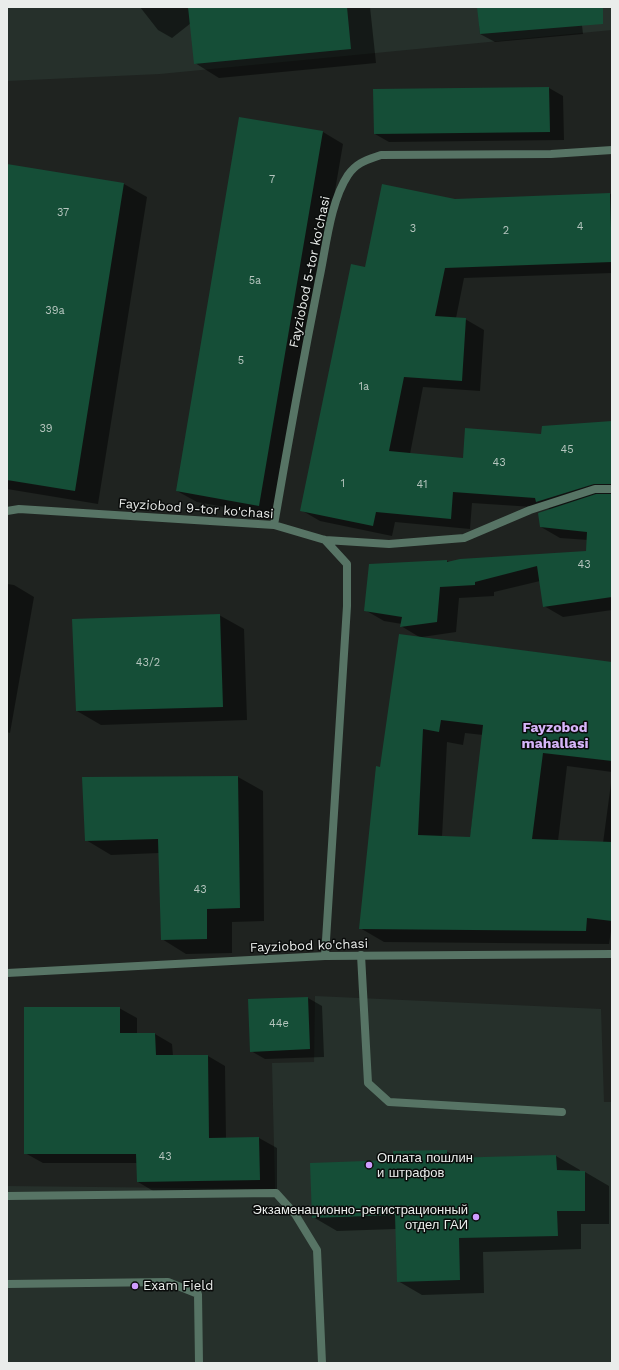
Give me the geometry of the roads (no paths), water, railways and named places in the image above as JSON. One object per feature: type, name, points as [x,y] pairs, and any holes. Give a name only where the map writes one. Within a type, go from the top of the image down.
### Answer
[{"type":"street","name":"Fayziobod 5-tor ko'chasi","points":[[274,525],[300,374],[331,224],[338,194],[349,174],[361,162],[381,155],[551,154],[612,150]]},
{"type":"street","name":"Fayziobod 9-tor ko'chasi","points":[[7,511],[19,509],[274,525],[325,540],[389,544],[464,538],[530,510],[595,489],[612,489]]},
{"type":"street","points":[[325,540],[347,564],[347,606],[325,956]]},
{"type":"street","name":"Fayziobod ko'chasi","points":[[7,973],[325,956],[612,954]]},
{"type":"street","points":[[360,955],[368,1082],[389,1102],[562,1112]]},
{"type":"street","points":[[7,1196],[276,1193],[294,1214],[317,1250],[322,1363]]},
{"type":"street","points":[[7,1284],[168,1282],[198,1294],[199,1363]]},
{"type":"place","name":"Оплата пошлин и штрафов","points":[[369,1165]]},
{"type":"place","name":"Экзаменационно-регистрационный отдел ГАИ","points":[[476,1217]]},
{"type":"place","name":"Exam Field","points":[[135,1286]]},
{"type":"district","name":"Fayzobod mahallasi","points":[[555,736]]}]
